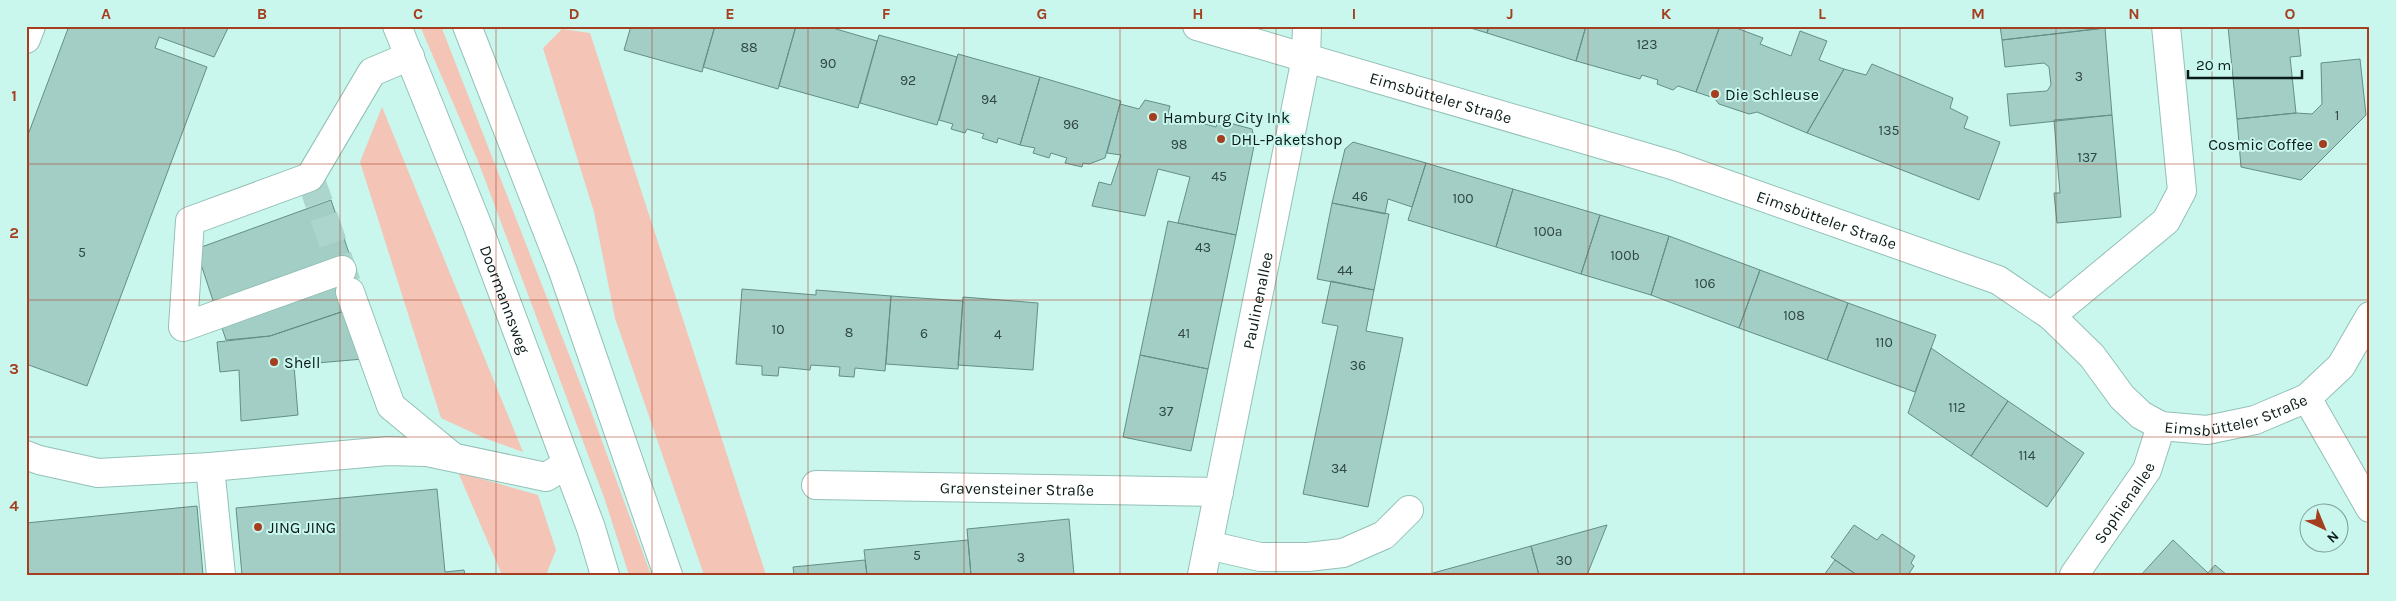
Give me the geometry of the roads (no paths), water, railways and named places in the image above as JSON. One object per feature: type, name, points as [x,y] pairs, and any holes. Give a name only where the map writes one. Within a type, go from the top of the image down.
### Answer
[{"type":"street","points":[[26,39],[31,26]]},
{"type":"street","name":"Doormannsweg","points":[[397,26],[477,224],[591,528],[605,575]]},
{"type":"street","points":[[467,26],[563,271],[668,575]]},
{"type":"street","name":"Eimsbütteler Straße","points":[[1197,26],[1672,165],[1998,280],[2051,316],[2092,356],[2122,397],[2141,415],[2161,426],[2207,430],[2254,420],[2307,398],[2341,366],[2370,316]]},
{"type":"street","name":"Paulinenallee","points":[[1202,575],[1306,58],[1307,26]]},
{"type":"street","points":[[2051,316],[2166,221],[2182,191],[2166,26]]},
{"type":"street","points":[[410,56],[372,72],[310,177],[190,221],[183,327],[346,281],[391,406],[454,458]]},
{"type":"street","points":[[2307,398],[2370,508]]},
{"type":"street","name":"Sophienallee","points":[[2074,575],[2147,470],[2161,426]]},
{"type":"street","points":[[26,455],[39,460],[98,473],[210,467],[388,451],[427,452],[546,477],[567,464]]},
{"type":"street","points":[[210,467],[221,575]]},
{"type":"street","name":"Gravensteiner Straße","points":[[816,485],[1219,492]]},
{"type":"street","points":[[1208,545],[1260,557],[1308,557],[1343,553],[1384,535],[1409,510]]},
{"type":"tunnel","points":[[310,177],[350,292]]},
{"type":"place","name":"Die Schleuse","points":[[1715,94]]},
{"type":"place","name":"Hamburg City Ink","points":[[1153,117]]},
{"type":"place","name":"DHL-Paketshop","points":[[1221,139]]},
{"type":"place","name":"Cosmic Coffee","points":[[2323,144]]},
{"type":"place","name":"Shell","points":[[274,362]]},
{"type":"place","name":"JING JING","points":[[258,527]]}]
